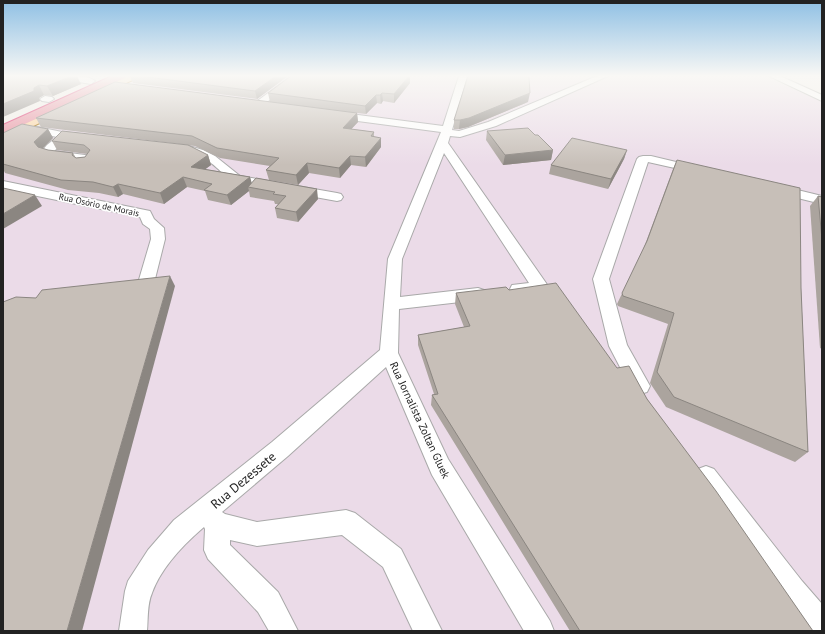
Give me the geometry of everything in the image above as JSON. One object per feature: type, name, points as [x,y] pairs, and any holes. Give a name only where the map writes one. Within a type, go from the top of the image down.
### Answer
[{"type":"highway","points":[[3,124],[47,106]]},
{"type":"highway","points":[[3,130],[56,106]]},
{"type":"main road","points":[[3,119],[33,106]]},
{"type":"main road","points":[[3,136],[22,128],[63,106]]},
{"type":"street","points":[[265,106],[274,107]]},
{"type":"street","name":"Rua Jornalista Zoltan Gluek","points":[[454,106],[446,135],[395,259],[389,354],[440,467],[540,631]]},
{"type":"street","points":[[329,114],[446,135],[460,134],[492,124],[535,106]]},
{"type":"street","points":[[22,128],[78,136]]},
{"type":"street","points":[[63,135],[61,140],[49,148],[48,152],[52,154],[85,158],[88,160],[86,164]]},
{"type":"street","points":[[391,304],[540,287],[446,135]]},
{"type":"street","points":[[180,148],[195,150],[219,163],[227,169],[228,174],[236,179],[337,197]]},
{"type":"street","points":[[649,402],[618,346],[601,279],[643,159],[651,159],[713,174]]},
{"type":"street","name":"Rua Osório de Morais","points":[[3,185],[145,214],[148,221],[157,228],[158,239],[146,283]]},
{"type":"street","points":[[759,185],[822,200]]},
{"type":"street","name":"Rua Dezessete","points":[[133,631],[138,591],[157,559],[183,529],[212,518],[280,449],[389,354]]},
{"type":"street","points":[[697,465],[792,591],[822,625]]},
{"type":"street","points":[[284,631],[268,602],[217,550],[212,518],[257,534],[346,522],[392,558],[428,631]]},
{"type":"shaded area","points":[[82,106],[822,106],[822,631],[3,631],[3,143]]},
{"type":"building","points":[[63,106],[299,106],[357,113],[343,128],[374,132],[371,136],[381,138],[365,157],[350,156],[339,168],[307,163],[296,175],[266,170],[279,158],[217,148],[192,136],[36,118]]},
{"type":"building","points":[[459,106],[499,106],[469,118],[454,120]]},
{"type":"building","points":[[22,124],[48,129],[34,142],[38,147],[48,150],[73,153],[72,155],[76,158],[85,157],[90,150],[84,145],[52,141],[62,131],[188,145],[208,155],[191,167],[250,177],[227,195],[204,190],[212,184],[183,177],[160,193],[118,184],[113,187],[93,182],[61,180],[3,164],[3,133]]},
{"type":"building","points":[[528,128],[535,135],[538,135],[553,150],[505,155],[487,131]]},
{"type":"building","points":[[572,138],[627,150],[611,179],[551,165]]},
{"type":"building","points":[[677,160],[800,188],[801,288],[808,452],[674,397],[657,372],[674,313],[623,296],[622,293],[647,241]]},
{"type":"building","points":[[256,178],[317,189],[296,212],[275,208],[286,196],[273,194],[275,192],[248,187]]},
{"type":"building","points":[[3,188],[35,195],[3,214]]},
{"type":"building","points":[[818,196],[822,197],[822,240]]},
{"type":"building","points":[[170,276],[67,631],[3,631],[3,302],[16,297],[36,298],[42,290]]},
{"type":"building","points":[[556,283],[617,368],[629,366],[647,399],[716,491],[813,631],[580,631],[432,395],[438,394],[418,335],[470,326],[456,293],[506,287],[509,290]]}]
